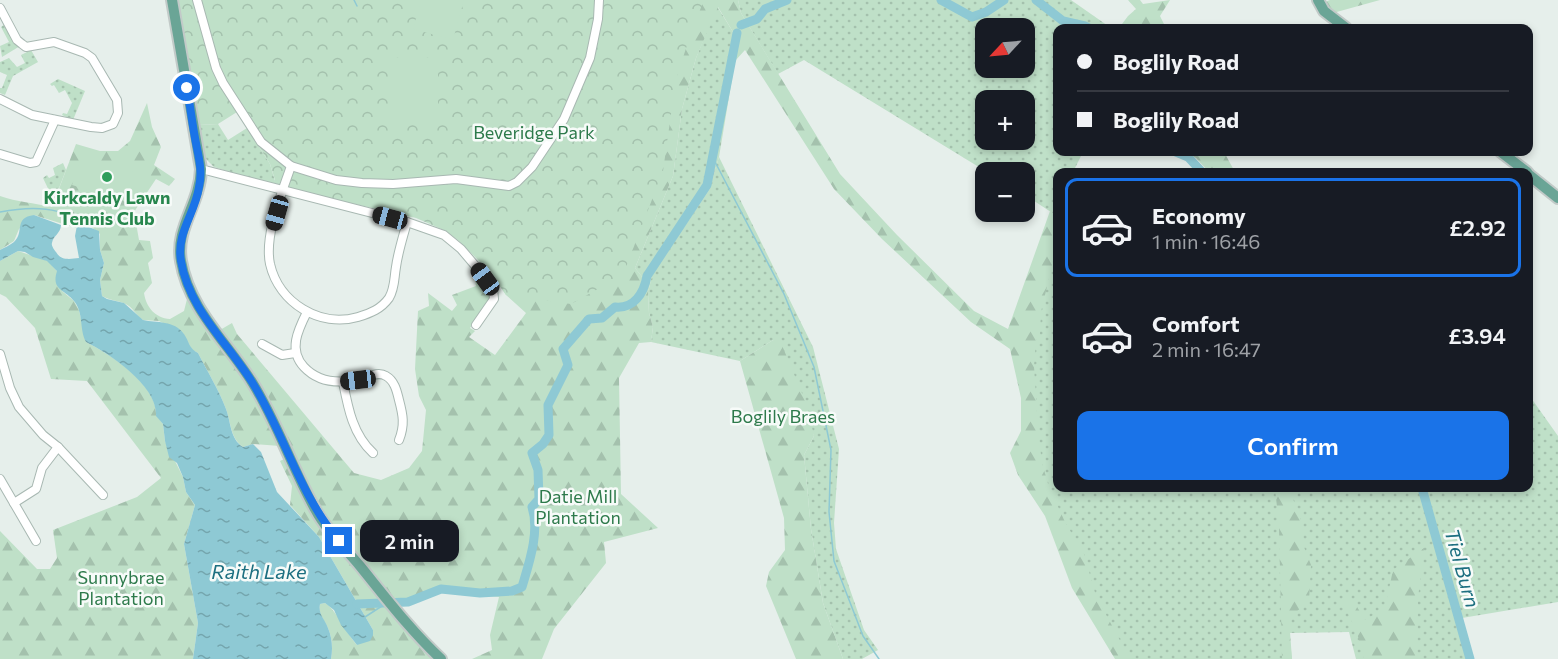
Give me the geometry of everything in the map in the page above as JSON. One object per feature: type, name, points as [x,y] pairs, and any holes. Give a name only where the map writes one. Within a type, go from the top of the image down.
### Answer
[{"type":"main road","points":[[172,0],[201,169],[199,189],[180,241],[180,260],[191,294],[252,382],[316,511],[385,598],[441,659]]},
{"type":"main road","points":[[1318,0],[1324,11],[1341,24]]},
{"type":"main road","points":[[1506,156],[1522,168]]},
{"type":"main road","points":[[1533,177],[1558,198]]},
{"type":"street","points":[[197,0],[216,68],[223,83],[261,142],[291,166],[336,180],[362,183],[456,179],[508,186],[517,182],[539,158],[564,119],[590,58],[598,19],[599,0]]},
{"type":"street","points":[[0,8],[17,40],[22,44],[26,46],[54,42],[89,55],[117,100],[118,113],[113,124],[102,128],[32,115],[0,99]]},
{"type":"street","points":[[0,154],[30,163],[36,162],[55,120]]},
{"type":"street","points":[[291,166],[270,235],[270,261],[281,289],[294,303],[307,312],[327,318],[345,319],[379,309],[394,289],[396,269],[407,222]]},
{"type":"street","points":[[201,169],[407,222],[444,235],[460,249],[493,290],[494,299],[476,325]]},
{"type":"street","points":[[307,312],[297,332],[295,353],[303,366],[325,381],[343,382],[377,374],[387,376],[395,386],[404,417],[403,431],[399,440]]},
{"type":"street","points":[[262,344],[282,355],[295,353]]},
{"type":"street","points":[[0,354],[10,388],[19,407],[43,435],[58,447],[103,495]]},
{"type":"street","points":[[343,382],[356,430],[365,446],[374,453]]},
{"type":"street","points":[[14,503],[36,489],[42,468],[58,447]]},
{"type":"street","points":[[0,479],[36,541]]},
{"type":"green space","name":"Beveridge Park","points":[[176,0],[704,0],[676,79],[663,171],[623,275],[571,304],[506,295],[491,273],[459,241],[446,231],[416,218],[272,185],[275,180],[270,164],[237,112],[218,124],[199,125]]},
{"type":"green space","points":[[421,0],[464,0],[453,40],[413,29]]},
{"type":"green space","name":"Datie Mill Plantation","points":[[622,0],[738,0],[741,13],[840,174],[897,235],[974,311],[1008,329],[1050,211],[1053,213],[1053,261],[1041,312],[1034,366],[1042,463],[1049,487],[1065,522],[1084,554],[1096,596],[1130,659],[1115,659],[1072,588],[1045,516],[1018,475],[1010,453],[1021,431],[1021,398],[1010,349],[971,322],[882,239],[834,189],[745,50],[735,61],[719,157],[709,190],[652,275],[648,293],[649,313],[653,327],[651,342],[639,343],[619,378],[621,494],[658,528],[604,542],[606,563],[554,629],[542,659],[472,659],[492,650],[490,635],[499,597],[446,592],[433,588],[408,600],[392,601],[332,528],[315,500],[266,397],[243,359],[220,330],[232,323],[237,334],[354,473],[381,480],[409,468],[422,451],[426,410],[419,396],[415,369],[418,311],[429,306],[428,293],[452,311],[457,305],[452,295],[476,286],[473,268],[489,289],[491,298],[470,328],[475,331],[469,337],[495,355],[526,313],[506,295],[491,273]],"holes":[[[718,7],[733,32],[714,142],[704,185],[643,278],[635,268],[673,176],[682,109],[696,58]]]},
{"type":"green space","points":[[738,0],[1071,0],[1105,24],[1053,24],[1053,156],[1081,156],[1075,168],[1053,168],[1053,213],[1035,202],[1035,162],[975,162],[975,165],[804,60],[778,74],[741,13]]},
{"type":"green space","points":[[1128,0],[1140,0],[1143,4],[1170,0],[1160,16],[1164,24],[1122,24],[1136,9]]},
{"type":"green space","points":[[1330,0],[1380,0],[1333,13],[1325,2]]},
{"type":"green space","points":[[717,6],[733,32],[714,142],[704,185],[643,278],[635,268],[673,176],[682,109],[696,58]]},
{"type":"green space","points":[[5,24],[20,46],[2,57],[0,46],[9,42],[1,27]]},
{"type":"green space","points":[[31,50],[38,62],[13,76],[5,95],[0,93],[0,88],[7,75],[0,72],[0,62],[9,58],[17,67],[25,63],[21,55]]},
{"type":"green space","points":[[392,58],[438,58],[438,122],[392,122]]},
{"type":"green space","points":[[58,79],[85,91],[73,120],[62,115],[67,114],[72,103],[65,90],[59,93],[54,85],[50,84]]},
{"type":"green space","points":[[147,103],[152,127],[161,147],[154,165],[175,179],[169,186],[156,179],[134,212],[139,240],[150,241],[153,258],[148,263],[152,283],[144,293],[147,303],[156,314],[170,319],[184,311],[187,299],[252,390],[280,446],[253,444],[243,447],[233,434],[226,409],[213,381],[198,353],[192,350],[183,333],[159,321],[143,320],[129,306],[102,296],[100,280],[104,263],[100,250],[100,234],[95,230],[78,220],[76,228],[34,215],[19,229],[14,241],[0,250],[0,196],[52,207],[76,144],[100,151],[118,151],[130,141]]},
{"type":"green space","points":[[218,124],[228,140],[247,128],[270,164],[275,181],[272,185],[214,167],[205,158],[199,125]]},
{"type":"green space","points":[[1193,156],[1226,156],[1233,168],[1205,168]]},
{"type":"green space","points":[[719,157],[813,347],[839,449],[834,523],[836,549],[864,630],[878,650],[862,659],[843,659],[823,603],[811,529],[804,455],[814,436],[773,340],[740,361],[651,342],[653,327],[649,313],[648,293],[652,275],[709,190]]},
{"type":"green space","name":"Kirkcaldy Lawn Tennis Club","points":[[81,159],[111,169],[118,161],[149,185],[133,208],[112,193],[109,192],[108,196],[72,185]]},
{"type":"green space","points":[[63,163],[66,170],[54,201],[43,178],[47,175],[49,178],[55,175],[53,168]]},
{"type":"green space","points":[[1053,237],[1053,492],[1533,492],[1533,401],[1558,436],[1558,602],[1462,618],[1443,555],[1472,659],[1356,659],[1349,632],[1289,633],[1292,659],[1123,659],[1043,479],[1022,364]]},
{"type":"green space","name":"Sunnybrae Plantation","points":[[18,251],[48,261],[57,271],[62,291],[74,301],[79,310],[86,342],[131,372],[141,382],[155,404],[156,415],[163,424],[165,441],[183,477],[186,492],[195,505],[184,544],[198,623],[193,659],[0,659],[0,531],[37,569],[50,569],[57,558],[53,530],[137,497],[161,478],[87,381],[51,379],[35,328],[6,297],[0,294],[0,261]]},
{"type":"green space","name":"Boglily Braes","points":[[773,340],[781,343],[807,405],[814,436],[804,455],[811,529],[823,603],[843,659],[796,659],[766,586],[769,572],[785,550],[784,518],[740,361]]},
{"type":"green space","points":[[286,458],[318,522],[434,659],[331,659],[331,639],[321,614],[320,604],[325,603],[333,610],[357,645],[373,630],[319,537],[290,505],[292,486],[280,461]]},
{"type":"green space","points":[[1275,492],[1292,492],[1302,523],[1304,547],[1311,565],[1309,601],[1289,618],[1292,659],[1282,659],[1279,526]]},
{"type":"green space","points":[[1424,548],[1418,598],[1417,659],[1364,659],[1357,633],[1342,600],[1354,602],[1365,620],[1385,608],[1393,570]]},
{"type":"water","name":"Raith Lake","points":[[34,215],[61,225],[52,244],[58,255],[63,258],[79,258],[75,236],[78,220],[99,231],[100,250],[104,263],[100,280],[102,296],[124,303],[143,320],[170,324],[184,334],[191,347],[198,353],[220,395],[236,440],[243,447],[253,444],[261,452],[277,492],[319,537],[373,630],[370,641],[357,645],[341,625],[334,610],[325,603],[320,604],[320,611],[330,635],[331,659],[193,659],[198,623],[184,544],[195,505],[186,492],[177,463],[169,457],[163,424],[156,416],[155,405],[149,393],[131,372],[86,342],[77,306],[57,286],[57,271],[47,261],[25,252],[18,251],[0,261],[0,250],[17,238],[21,222]]},
{"type":"waterway","points":[[354,0],[357,6]]},
{"type":"waterway","points":[[741,25],[757,19],[765,9],[787,0]]},
{"type":"waterway","name":"Tiel Burn","points":[[941,0],[972,17],[986,12],[1004,0]]},
{"type":"waterway","name":"Tiel Burn","points":[[1036,0],[1063,21],[1076,24]]},
{"type":"waterway","points":[[357,604],[408,602],[441,589],[480,593],[512,591],[522,587],[534,537],[532,507],[539,499],[538,470],[532,453],[543,444],[549,435],[548,405],[568,365],[563,349],[589,319],[602,318],[615,307],[628,305],[637,299],[647,276],[707,185],[737,33]]},
{"type":"waterway","name":"Tiel Burn","points":[[1186,156],[1198,168]]},
{"type":"waterway","points":[[713,158],[784,294],[814,367],[831,450],[829,512],[834,561],[863,636],[879,659]]},
{"type":"waterway","points":[[0,212],[40,208],[59,212],[77,220]]},
{"type":"waterway","name":"Tiel Burn","points":[[1423,492],[1470,659]]},
{"type":"waterway","points":[[365,617],[385,604]]},
{"type":"place","name":"Kirkcaldy Lawn Tennis Club","points":[[107,177]]},
{"type":"route","points":[[187,88],[201,169],[199,189],[180,241],[180,260],[186,281],[196,304],[252,382],[316,511],[339,541]]}]
